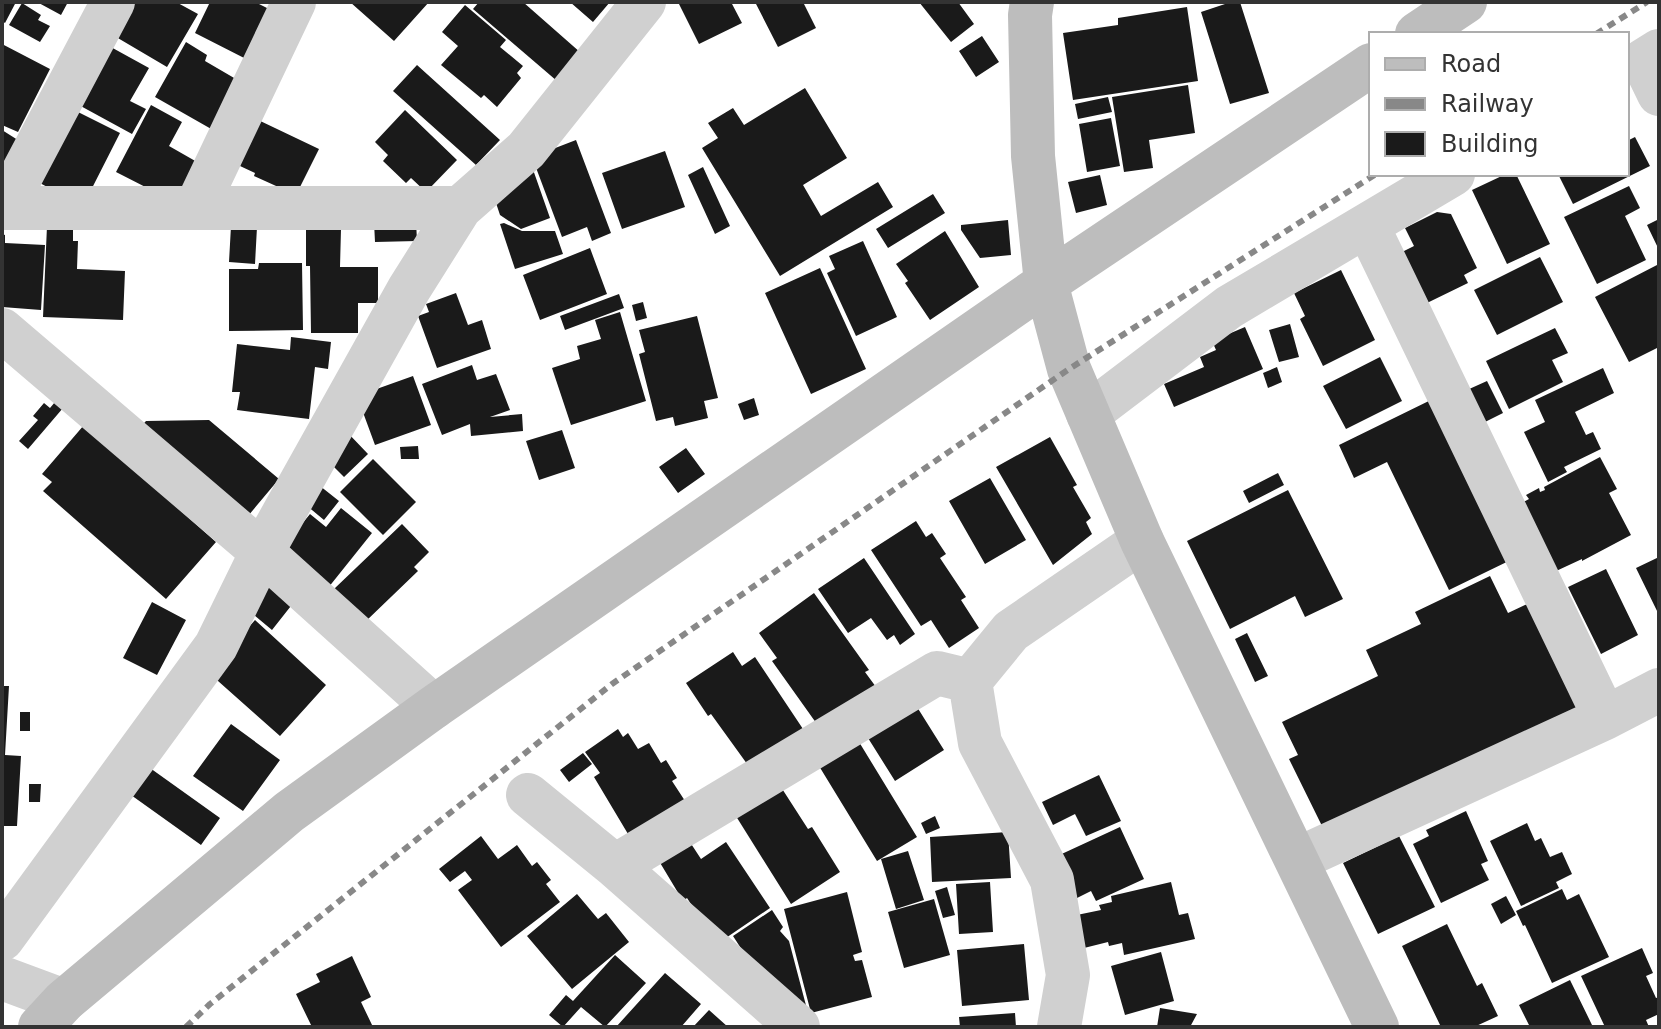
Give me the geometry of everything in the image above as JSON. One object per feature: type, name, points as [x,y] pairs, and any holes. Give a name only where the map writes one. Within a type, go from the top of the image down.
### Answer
[{"type":"street","points":[[113,2],[3,208],[460,208]]},
{"type":"street","points":[[196,208],[294,2]]},
{"type":"street","points":[[2,939],[216,646],[262,552],[409,289],[460,208],[526,150],[644,2]]},
{"type":"street","points":[[1032,2],[1033,156],[1046,283],[1069,369],[1142,541],[1377,1027]]},
{"type":"street","points":[[2,978],[52,1014],[289,812],[434,707],[1046,283],[1369,66]]},
{"type":"street","points":[[1088,414],[1229,307],[1450,176]]},
{"type":"street","points":[[1367,225],[1605,718]]},
{"type":"street","points":[[2,330],[262,552],[434,707]]},
{"type":"street","points":[[1059,1027],[1068,975],[1052,880],[980,743],[970,681],[1011,631],[1142,541]]},
{"type":"street","points":[[615,866],[937,673],[970,681]]},
{"type":"street","points":[[1298,859],[1605,718],[1659,690]]},
{"type":"street","points":[[528,795],[615,866],[798,1027]]},
{"type":"building","points":[[2,2],[16,2],[5,23],[2,21]]},
{"type":"building","points":[[37,2],[68,2],[61,15]]},
{"type":"building","points":[[129,2],[176,2],[198,14],[167,67],[111,34]]},
{"type":"building","points":[[210,2],[255,2],[275,12],[250,61],[195,33]]},
{"type":"building","points":[[350,2],[429,2],[394,41]]},
{"type":"building","points":[[479,2],[523,2],[581,53],[557,81],[473,9]]},
{"type":"building","points":[[570,2],[610,2],[593,22]]},
{"type":"building","points":[[678,2],[731,2],[742,23],[699,44]]},
{"type":"building","points":[[755,2],[803,2],[816,28],[778,47]]},
{"type":"building","points":[[919,2],[958,2],[974,24],[951,42]]},
{"type":"building","points":[[1240,2],[1269,93],[1230,104],[1201,12]]},
{"type":"building","points":[[22,3],[41,15],[38,20],[50,26],[40,42],[9,25]]},
{"type":"building","points":[[465,5],[506,40],[500,47],[523,66],[517,73],[521,78],[497,107],[441,65],[458,46],[442,32]]},
{"type":"building","points":[[1187,7],[1198,81],[1073,100],[1063,33],[1118,25],[1118,18]]},
{"type":"building","points":[[982,36],[999,62],[976,77],[959,51]]},
{"type":"building","points":[[186,42],[207,55],[205,61],[241,82],[213,130],[155,97]]},
{"type":"building","points":[[2,44],[50,69],[18,132],[2,125]]},
{"type":"building","points":[[109,46],[149,68],[130,101],[146,109],[132,134],[77,104]]},
{"type":"building","points":[[417,65],[500,140],[476,165],[393,91]]},
{"type":"building","points":[[1188,85],[1195,133],[1149,140],[1153,168],[1124,172],[1112,97]]},
{"type":"building","points":[[805,88],[847,158],[803,185],[821,216],[878,182],[893,207],[780,276],[702,148],[718,138],[708,123],[733,108],[744,125]]},
{"type":"building","points":[[1108,97],[1112,112],[1078,119],[1075,104]]},
{"type":"building","points":[[151,105],[182,122],[169,146],[197,162],[180,194],[165,197],[116,172]]},
{"type":"building","points":[[72,109],[120,133],[88,196],[70,199],[36,181]]},
{"type":"building","points":[[405,110],[457,160],[426,192],[411,178],[406,183],[383,161],[388,155],[375,142]]},
{"type":"building","points":[[252,117],[319,149],[296,195],[254,176],[255,173],[240,166]]},
{"type":"building","points":[[1111,118],[1120,166],[1087,172],[1079,124]]},
{"type":"building","points":[[2,130],[21,142],[2,174]]},
{"type":"building","points":[[1635,137],[1650,166],[1573,204],[1559,176],[1629,176],[1629,140]]},
{"type":"building","points":[[576,140],[611,233],[592,241],[587,227],[562,237],[532,157]]},
{"type":"building","points":[[665,151],[685,207],[622,229],[602,173]]},
{"type":"building","points":[[530,161],[550,218],[521,229],[500,215],[492,191]]},
{"type":"building","points":[[703,167],[730,226],[715,234],[688,175]]},
{"type":"building","points":[[1100,175],[1107,205],[1076,213],[1068,182]]},
{"type":"building","points":[[1502,176],[1517,176],[1550,244],[1507,264],[1472,190]]},
{"type":"building","points":[[1629,186],[1640,208],[1625,216],[1646,260],[1597,284],[1564,217]]},
{"type":"building","points":[[933,194],[945,213],[888,248],[876,229]]},
{"type":"building","points":[[1437,212],[1451,214],[1477,268],[1464,275],[1468,283],[1427,303],[1402,252],[1414,246],[1405,228]]},
{"type":"building","points":[[1659,219],[1659,250],[1647,225]]},
{"type":"building","points":[[1008,220],[1011,255],[980,258],[961,230],[961,225]]},
{"type":"building","points":[[416,221],[417,241],[375,242],[374,222]]},
{"type":"building","points":[[500,224],[522,231],[555,231],[563,254],[515,269]]},
{"type":"building","points":[[47,226],[73,227],[73,241],[78,241],[77,269],[125,271],[123,320],[43,317]]},
{"type":"building","points":[[231,226],[257,227],[255,264],[229,262]]},
{"type":"building","points":[[341,229],[340,267],[378,267],[378,303],[358,303],[358,333],[311,333],[306,230]]},
{"type":"building","points":[[945,231],[979,287],[930,320],[896,264]]},
{"type":"building","points":[[2,234],[5,235],[5,243],[45,245],[41,310],[2,307]]},
{"type":"building","points":[[863,241],[897,317],[856,336],[827,273],[835,269],[829,256]]},
{"type":"building","points":[[590,248],[607,294],[540,320],[523,275]]},
{"type":"building","points":[[1540,257],[1563,302],[1497,335],[1474,290]]},
{"type":"building","points":[[259,263],[302,263],[303,330],[229,331],[229,269],[258,269]]},
{"type":"building","points":[[1657,265],[1659,347],[1629,362],[1595,297]]},
{"type":"building","points":[[820,268],[866,369],[811,394],[765,293]]},
{"type":"building","points":[[1341,270],[1375,340],[1323,366],[1300,319],[1305,316],[1294,293]]},
{"type":"building","points":[[456,293],[468,325],[482,320],[491,349],[437,368],[418,316],[429,312],[426,304]]},
{"type":"building","points":[[619,294],[624,308],[565,330],[560,316]]},
{"type":"building","points":[[643,302],[647,318],[636,321],[632,305]]},
{"type":"building","points":[[620,312],[646,401],[571,425],[552,368],[580,359],[577,346],[601,339],[595,320]]},
{"type":"building","points":[[697,316],[718,398],[704,401],[708,418],[675,426],[673,417],[656,421],[639,354],[645,352],[639,330]]},
{"type":"building","points":[[1290,324],[1299,357],[1279,362],[1269,330]]},
{"type":"building","points":[[1245,327],[1263,369],[1174,407],[1164,384],[1204,367],[1200,357],[1216,350],[1212,341]]},
{"type":"building","points":[[1555,328],[1568,353],[1552,360],[1563,382],[1509,409],[1486,361]]},
{"type":"building","points":[[291,337],[331,342],[328,369],[315,367],[309,419],[237,410],[240,392],[232,392],[237,344],[290,350]]},
{"type":"building","points":[[1380,357],[1402,401],[1346,429],[1323,386]]},
{"type":"building","points":[[472,365],[477,380],[496,374],[510,410],[490,417],[522,414],[523,431],[471,436],[470,424],[442,435],[422,384]]},
{"type":"building","points":[[1277,367],[1282,382],[1268,388],[1263,373]]},
{"type":"building","points":[[1603,368],[1614,393],[1575,412],[1586,435],[1593,432],[1601,449],[1564,467],[1567,472],[1548,482],[1524,432],[1545,422],[1535,400]]},
{"type":"building","points":[[413,376],[431,425],[375,445],[357,396]]},
{"type":"building","points":[[1487,381],[1503,413],[1483,423],[1467,390]]},
{"type":"building","points":[[1439,396],[1517,557],[1449,590],[1387,462],[1354,478],[1339,445]]},
{"type":"building","points":[[754,398],[759,415],[744,420],[738,404]]},
{"type":"building","points":[[55,402],[63,408],[28,449],[19,441],[38,420],[33,416],[44,403],[50,408]]},
{"type":"building","points":[[209,420],[279,479],[243,522],[136,432],[146,421]]},
{"type":"building","points":[[84,425],[216,542],[166,599],[43,491],[52,482],[42,474]]},
{"type":"building","points":[[562,430],[575,468],[539,480],[526,441]]},
{"type":"building","points":[[346,431],[368,454],[344,477],[322,455]]},
{"type":"building","points":[[1050,437],[1077,485],[1073,487],[1091,518],[1086,522],[1092,534],[1053,565],[996,467]]},
{"type":"building","points":[[418,446],[419,459],[401,459],[400,447]]},
{"type":"building","points":[[686,448],[705,474],[678,493],[659,467]]},
{"type":"building","points":[[1600,457],[1617,489],[1609,493],[1631,535],[1554,572],[1520,504],[1529,499],[1526,495],[1539,488],[1540,492],[1545,490],[1544,487]]},
{"type":"building","points":[[373,459],[416,502],[383,535],[340,492]]},
{"type":"building","points":[[1278,473],[1284,485],[1249,503],[1243,491]]},
{"type":"building","points":[[990,478],[1026,540],[985,564],[949,501]]},
{"type":"building","points":[[315,482],[339,501],[324,520],[300,500]]},
{"type":"building","points":[[1288,490],[1343,599],[1305,617],[1295,596],[1230,629],[1187,541]]},
{"type":"building","points":[[341,508],[372,533],[328,588],[280,551],[310,514],[326,527]]},
{"type":"building","points":[[916,521],[926,537],[932,533],[946,554],[940,558],[966,597],[961,600],[979,628],[949,648],[931,620],[921,626],[871,550]]},
{"type":"building","points":[[402,524],[429,552],[414,567],[418,571],[365,622],[334,589]]},
{"type":"building","points":[[1659,557],[1659,615],[1636,568]]},
{"type":"building","points":[[864,558],[915,634],[900,645],[894,635],[887,640],[871,618],[848,633],[818,589]]},
{"type":"building","points":[[1606,569],[1638,635],[1601,654],[1568,587]]},
{"type":"building","points":[[267,572],[298,597],[272,630],[247,609]]},
{"type":"building","points":[[1490,576],[1508,613],[1538,599],[1589,706],[1323,828],[1289,759],[1298,755],[1282,722],[1378,676],[1366,650],[1421,624],[1415,612]]},
{"type":"building","points":[[814,593],[869,670],[865,672],[876,687],[819,727],[772,661],[777,658],[759,633]]},
{"type":"building","points":[[152,602],[186,620],[157,675],[123,658]]},
{"type":"building","points":[[255,620],[326,685],[280,736],[209,673]]},
{"type":"building","points":[[1247,633],[1268,676],[1255,682],[1235,639]]},
{"type":"building","points":[[733,652],[742,666],[755,657],[805,732],[750,768],[686,683]]},
{"type":"building","points":[[2,686],[9,686],[5,755],[21,756],[17,826],[2,826]]},
{"type":"building","points":[[912,699],[944,750],[895,781],[863,730]]},
{"type":"building","points":[[20,712],[30,712],[30,731],[20,731]]},
{"type":"building","points":[[231,724],[280,760],[243,811],[193,776]]},
{"type":"building","points":[[618,729],[623,737],[628,733],[638,749],[649,743],[661,763],[666,760],[677,778],[672,781],[687,804],[631,839],[594,777],[600,773],[585,752]]},
{"type":"building","points":[[856,737],[917,837],[877,861],[819,766]]},
{"type":"building","points":[[583,753],[592,764],[569,782],[560,770]]},
{"type":"building","points":[[150,768],[220,818],[201,845],[131,795]]},
{"type":"building","points":[[1099,775],[1121,821],[1086,836],[1075,814],[1053,825],[1042,802]]},
{"type":"building","points":[[29,784],[41,784],[40,802],[29,802]]},
{"type":"building","points":[[779,784],[808,829],[812,827],[840,872],[791,904],[734,813]]},
{"type":"building","points":[[1466,811],[1488,861],[1481,864],[1489,880],[1441,903],[1413,844],[1429,836],[1426,830]]},
{"type":"building","points":[[935,816],[940,828],[926,834],[921,823]]},
{"type":"building","points":[[1527,823],[1535,841],[1541,838],[1550,857],[1562,852],[1572,874],[1556,882],[1559,888],[1521,906],[1490,841]]},
{"type":"building","points":[[1120,827],[1144,879],[1096,901],[1091,891],[1073,900],[1053,858]]},
{"type":"building","points":[[1008,832],[1011,878],[932,882],[930,837]]},
{"type":"building","points":[[481,836],[498,859],[517,845],[532,866],[537,862],[551,880],[546,884],[560,902],[501,947],[458,890],[472,880],[465,871],[450,882],[439,869]]},
{"type":"building","points":[[686,836],[701,859],[726,842],[770,908],[717,944],[687,898],[683,901],[656,856]]},
{"type":"building","points":[[1399,836],[1435,907],[1378,934],[1343,863]]},
{"type":"building","points":[[908,851],[924,900],[896,909],[881,859]]},
{"type":"building","points":[[990,882],[993,932],[959,934],[956,884]]},
{"type":"building","points":[[1171,882],[1179,915],[1188,913],[1195,939],[1124,955],[1122,943],[1109,946],[1108,942],[1080,949],[1072,916],[1101,910],[1099,905],[1112,902],[1111,896]]},
{"type":"building","points":[[947,887],[955,915],[943,918],[935,891]]},
{"type":"building","points":[[1562,889],[1567,900],[1579,894],[1609,957],[1552,983],[1516,911]]},
{"type":"building","points":[[847,892],[862,952],[853,955],[855,961],[862,960],[872,997],[811,1013],[784,909]]},
{"type":"building","points":[[577,894],[598,919],[606,913],[629,942],[572,989],[527,936]]},
{"type":"building","points":[[1506,896],[1516,915],[1501,924],[1491,904]]},
{"type":"building","points":[[934,899],[950,955],[904,968],[888,912]]},
{"type":"building","points":[[772,910],[783,927],[780,931],[789,941],[808,1013],[744,953],[733,936]]},
{"type":"building","points":[[1447,924],[1477,986],[1482,983],[1498,1016],[1474,1027],[1441,1027],[1402,946]]},
{"type":"building","points":[[1024,944],[1029,1000],[962,1006],[957,950]]},
{"type":"building","points":[[1642,948],[1653,973],[1646,976],[1656,998],[1659,997],[1659,1014],[1646,1020],[1649,1027],[1605,1027],[1581,976]]},
{"type":"building","points":[[1161,952],[1174,1001],[1125,1015],[1111,966]]},
{"type":"building","points":[[615,955],[646,983],[605,1027],[581,1007],[563,1027],[549,1015],[566,995],[573,1001]]},
{"type":"building","points":[[352,956],[371,997],[361,1002],[373,1027],[312,1027],[296,994],[320,982],[316,974]]},
{"type":"building","points":[[665,973],[701,1004],[681,1027],[616,1027]]},
{"type":"building","points":[[1570,980],[1593,1027],[1530,1027],[1519,1005]]},
{"type":"building","points":[[1160,1008],[1197,1014],[1190,1027],[1157,1027]]},
{"type":"building","points":[[709,1010],[728,1027],[693,1027]]},
{"type":"building","points":[[1015,1013],[1016,1027],[960,1027],[959,1017]]},
{"type":"railway","points":[[1599,32],[1647,2]]},
{"type":"railway","points":[[186,1027],[210,1004],[612,684],[1069,369],[1373,176]]}]
